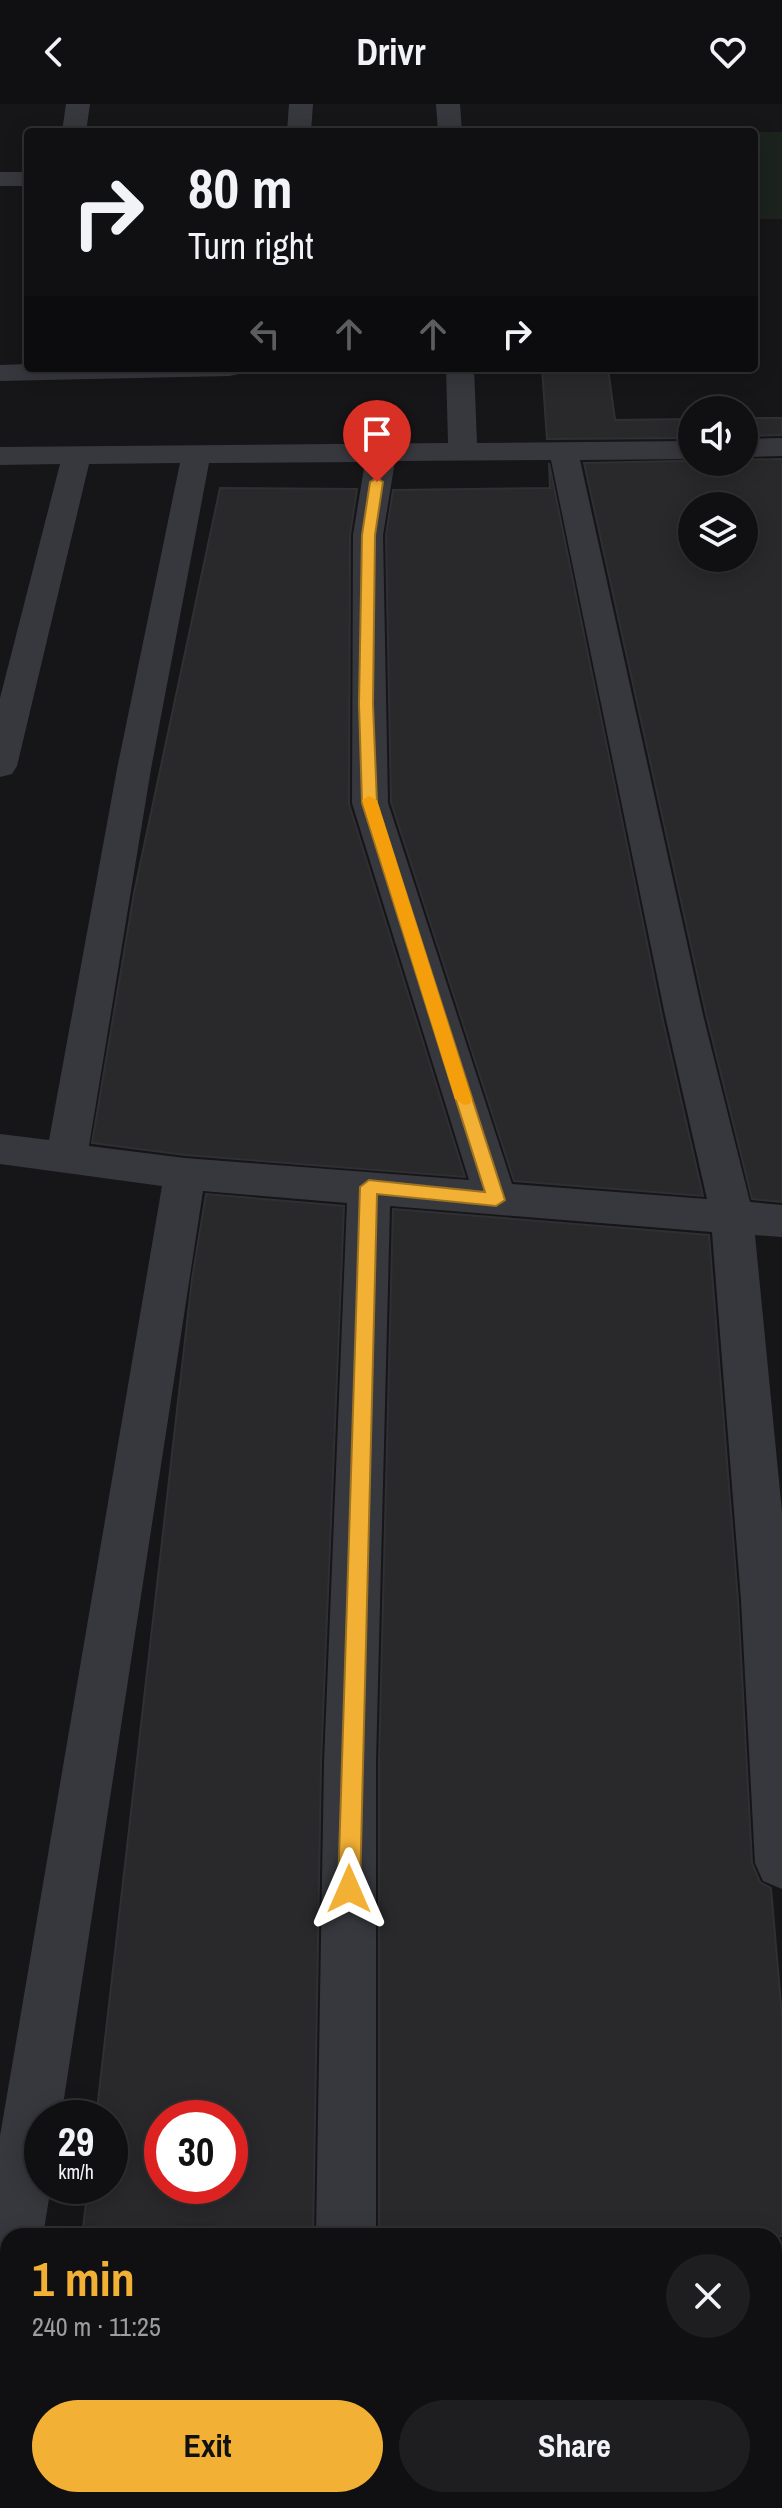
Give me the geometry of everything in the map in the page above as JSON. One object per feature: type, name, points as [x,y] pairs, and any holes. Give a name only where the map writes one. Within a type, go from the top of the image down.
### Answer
[{"type":"street","points":[[75,128],[78,104]]},
{"type":"street","points":[[299,128],[301,104]]},
{"type":"street","points":[[448,104],[450,128]]},
{"type":"street","points":[[0,179],[24,179]]},
{"type":"street","points":[[0,373],[32,372]]},
{"type":"street","points":[[460,372],[463,453]]},
{"type":"street","points":[[758,448],[782,447]]},
{"type":"street","points":[[0,456],[678,450]]},
{"type":"street","points":[[0,766],[77,453]]},
{"type":"street","points":[[564,453],[681,1000],[732,1217],[766,1600],[782,1863]]},
{"type":"street","points":[[66,1159],[134,769],[196,454]]},
{"type":"street","points":[[381,455],[368,535],[366,704],[370,803],[496,1200]]},
{"type":"street","points":[[0,1149],[185,1174],[782,1221]]},
{"type":"street","points":[[14,2228],[185,1174]]},
{"type":"street","points":[[346,2228],[350,1762],[369,1187]]},
{"type":"shaded area","points":[[758,132],[782,132],[782,219],[758,219]]},
{"type":"building","points":[[542,372],[609,372],[615,420],[678,419],[678,438],[547,439]]},
{"type":"building","points":[[758,418],[782,418],[782,435],[758,436]]},
{"type":"building","points":[[758,459],[782,459],[782,1202],[752,1199],[706,1014],[584,463],[678,461],[678,476],[758,476]]},
{"type":"building","points":[[549,463],[662,1016],[703,1196],[514,1181],[391,802],[386,535],[393,490],[550,488]]},
{"type":"building","points":[[220,488],[357,489],[350,535],[349,804],[465,1177],[185,1155],[92,1143],[134,893]]},
{"type":"building","points":[[206,1194],[344,1206],[321,1762],[313,2228],[83,2228],[86,2204],[128,2204],[128,2100],[98,2100],[192,1279]]},
{"type":"building","points":[[393,1209],[709,1235],[738,1600],[752,1863],[760,1882],[771,1888],[782,2016],[782,2228],[379,2228],[379,1762]]},
{"type":"slow traffic","points":[[369,800],[443,1043],[464,1099]]},
{"type":"route","points":[[349,1889],[350,1762],[369,1187],[496,1200],[443,1043],[370,803],[366,704],[368,535],[377,482]]}]
